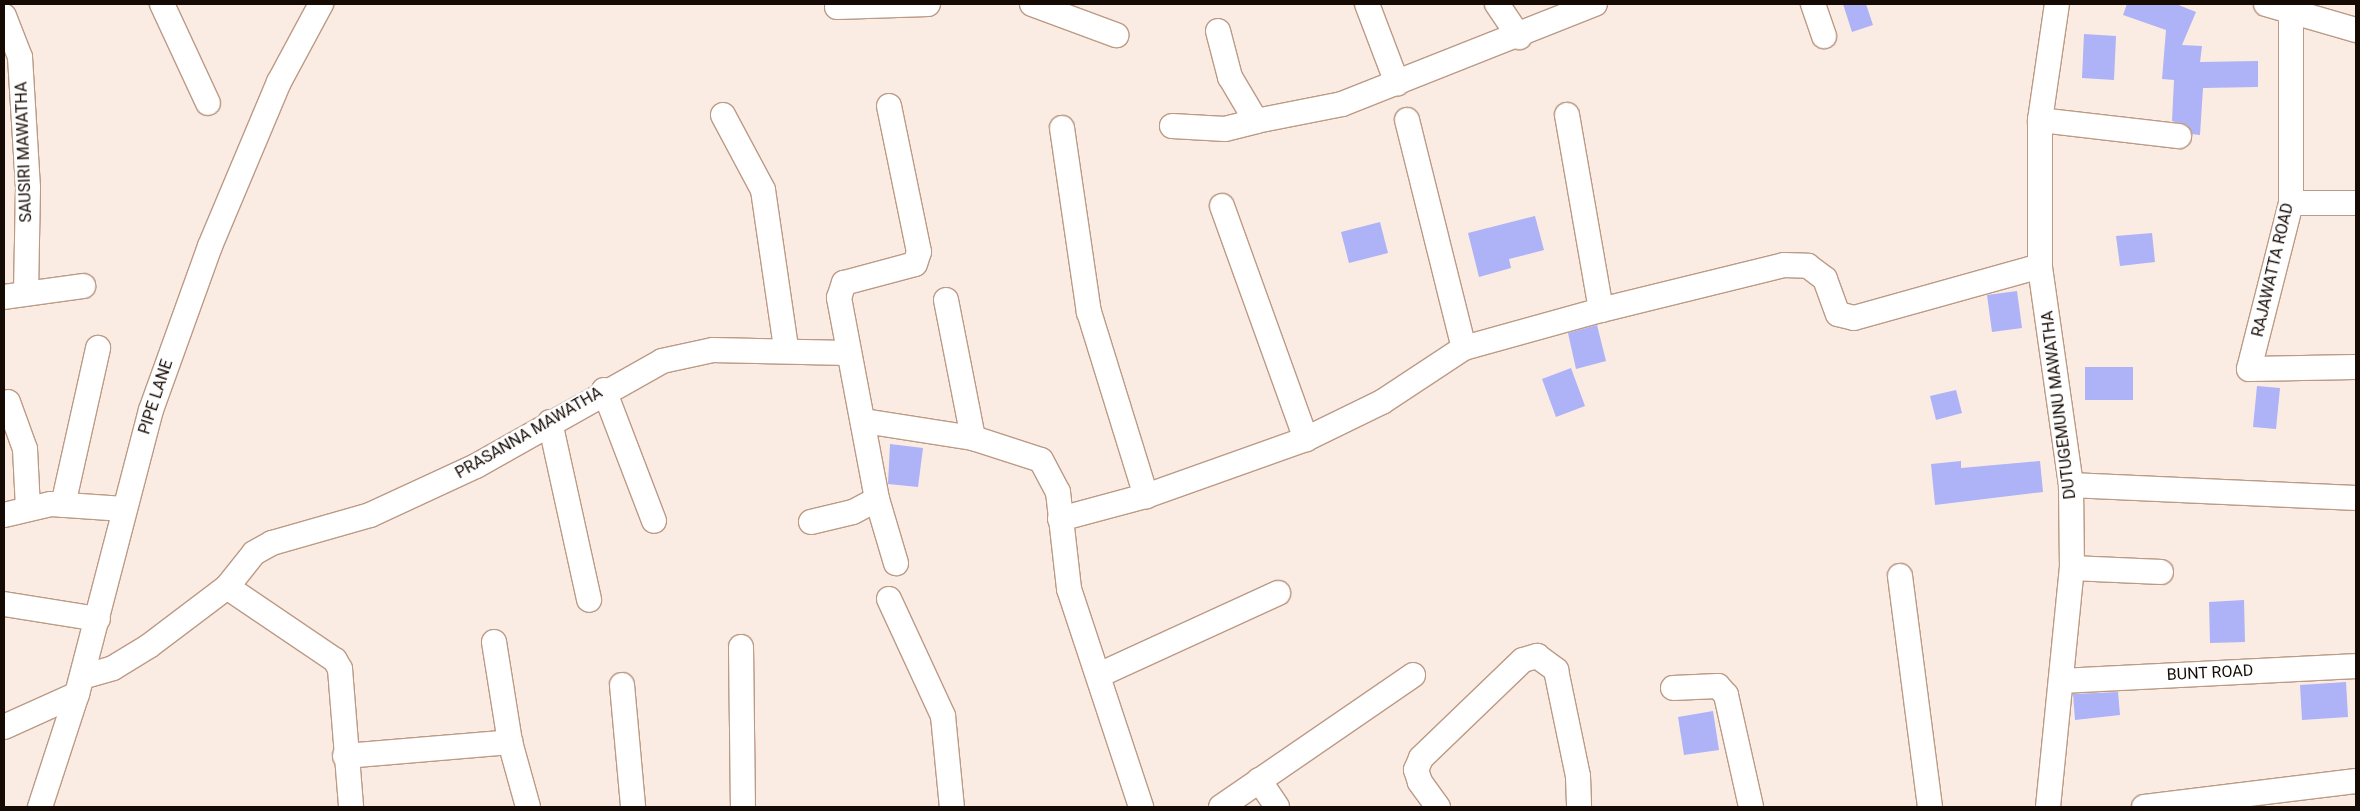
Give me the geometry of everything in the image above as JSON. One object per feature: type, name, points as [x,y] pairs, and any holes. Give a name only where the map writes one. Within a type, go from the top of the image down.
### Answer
[{"type":"street","points":[[162,4],[208,103]]},
{"type":"street","name":"PIPE LANE","points":[[40,807],[80,686],[151,410],[210,246],[278,82],[321,4]]},
{"type":"street","points":[[837,7],[928,4]]},
{"type":"street","points":[[1032,4],[1116,35]]},
{"type":"street","points":[[1367,4],[1397,83]]},
{"type":"street","points":[[1497,4],[1519,37]]},
{"type":"street","points":[[1172,126],[1225,129],[1342,104],[1519,37],[1595,4]]},
{"type":"street","points":[[1813,4],[1824,36]]},
{"type":"street","name":"DUTUGEMUNU MAWATHA","points":[[2048,807],[2053,736],[2063,681],[2072,568],[2071,485],[2040,266],[2040,120],[2057,4]]},
{"type":"street","points":[[2266,4],[2290,7],[2356,30]]},
{"type":"street","name":"RAJAWATTA ROAD","points":[[2290,7],[2291,203],[2249,369],[2356,367]]},
{"type":"street","name":"SAUSIRI MAWATHA","points":[[4,16],[20,57],[28,188],[15,294]]},
{"type":"street","points":[[1218,31],[1230,77],[1256,121]]},
{"type":"street","points":[[889,106],[920,252],[915,264],[844,283],[839,298],[847,353],[864,421],[878,499],[896,563]]},
{"type":"street","points":[[723,115],[763,190],[786,348]]},
{"type":"street","points":[[1567,115],[1601,310]]},
{"type":"street","points":[[1407,120],[1464,348]]},
{"type":"street","points":[[2040,120],[2179,136]]},
{"type":"street","points":[[1062,128],[1089,312],[1146,496]]},
{"type":"street","points":[[2291,203],[2356,202]]},
{"type":"street","points":[[1222,206],[1306,439]]},
{"type":"street","points":[[1060,518],[1146,496],[1306,439],[1382,402],[1464,348],[1601,310],[1784,265],[1808,266],[1825,279],[1838,314],[1854,318],[2040,266]]},
{"type":"street","points":[[15,294],[83,286]]},
{"type":"street","points":[[946,300],[973,438]]},
{"type":"street","points":[[63,505],[98,348]]},
{"type":"street","name":"PRASANNA MAWATHA","points":[[4,727],[113,668],[149,646],[227,587],[254,553],[272,543],[370,515],[476,466],[604,390],[662,361],[713,350],[786,348],[847,353]]},
{"type":"street","points":[[604,390],[654,521]]},
{"type":"street","points":[[8,402],[25,449],[28,509]]},
{"type":"street","points":[[864,421],[973,438],[1041,460],[1058,492],[1069,589],[1141,807]]},
{"type":"street","points":[[550,422],[589,600]]},
{"type":"street","points":[[2071,485],[2356,498]]},
{"type":"street","points":[[811,522],[853,512],[878,499]]},
{"type":"street","points":[[4,515],[28,509],[63,505],[124,509]]},
{"type":"street","points":[[2072,568],[2160,572]]},
{"type":"street","points":[[1900,576],[1930,807]]},
{"type":"street","points":[[227,587],[335,660],[340,669],[345,756],[351,807]]},
{"type":"street","points":[[1099,676],[1278,593]]},
{"type":"street","points":[[889,599],[943,716],[952,807]]},
{"type":"street","points":[[4,604],[98,619]]},
{"type":"street","points":[[494,642],[510,742],[528,807]]},
{"type":"street","points":[[741,647],[744,807]]},
{"type":"street","points":[[1438,807],[1420,782],[1416,770],[1420,758],[1523,660],[1537,656],[1556,670],[1578,776],[1579,807]]},
{"type":"street","name":"BUNT ROAD","points":[[2063,681],[2356,666]]},
{"type":"street","points":[[1221,807],[1413,675]]},
{"type":"street","points":[[622,685],[632,807]]},
{"type":"street","points":[[1673,688],[1718,686],[1726,695],[1751,807]]},
{"type":"street","points":[[345,756],[510,742]]},
{"type":"street","points":[[1259,780],[1277,807]]},
{"type":"street","points":[[2144,807],[2356,781]]},
{"type":"building","points":[[1843,4],[1866,4],[1873,25],[1852,32]]},
{"type":"building","points":[[2127,4],[2176,4],[2196,12],[2182,45],[2202,46],[2200,62],[2258,61],[2258,87],[2203,88],[2200,135],[2192,134],[2187,125],[2172,121],[2174,80],[2162,79],[2166,30],[2123,15]]},
{"type":"building","points":[[2084,34],[2116,36],[2114,80],[2082,78]]},
{"type":"building","points":[[1535,216],[1544,250],[1509,259],[1511,268],[1479,277],[1468,233]]},
{"type":"building","points":[[1380,222],[1388,253],[1349,263],[1341,232]]},
{"type":"building","points":[[2152,233],[2155,262],[2120,266],[2116,236]]},
{"type":"building","points":[[2017,291],[2022,328],[1992,332],[1987,295]]},
{"type":"building","points":[[1597,325],[1606,361],[1576,369],[1568,333]]},
{"type":"building","points":[[2085,367],[2133,367],[2133,400],[2085,400]]},
{"type":"building","points":[[1571,368],[1585,406],[1556,417],[1542,379]]},
{"type":"building","points":[[2257,386],[2280,388],[2276,429],[2253,427]]},
{"type":"building","points":[[1956,390],[1962,413],[1936,420],[1930,396]]},
{"type":"building","points":[[890,444],[923,448],[918,487],[888,484]]},
{"type":"building","points":[[1961,461],[1961,468],[2040,461],[2043,492],[1935,505],[1931,464]]},
{"type":"building","points":[[2244,600],[2245,642],[2210,643],[2209,602]]},
{"type":"building","points":[[2346,682],[2348,717],[2302,720],[2300,685]]},
{"type":"building","points":[[2118,692],[2120,715],[2075,720],[2073,694]]},
{"type":"building","points":[[1713,711],[1719,750],[1684,755],[1678,717]]}]
